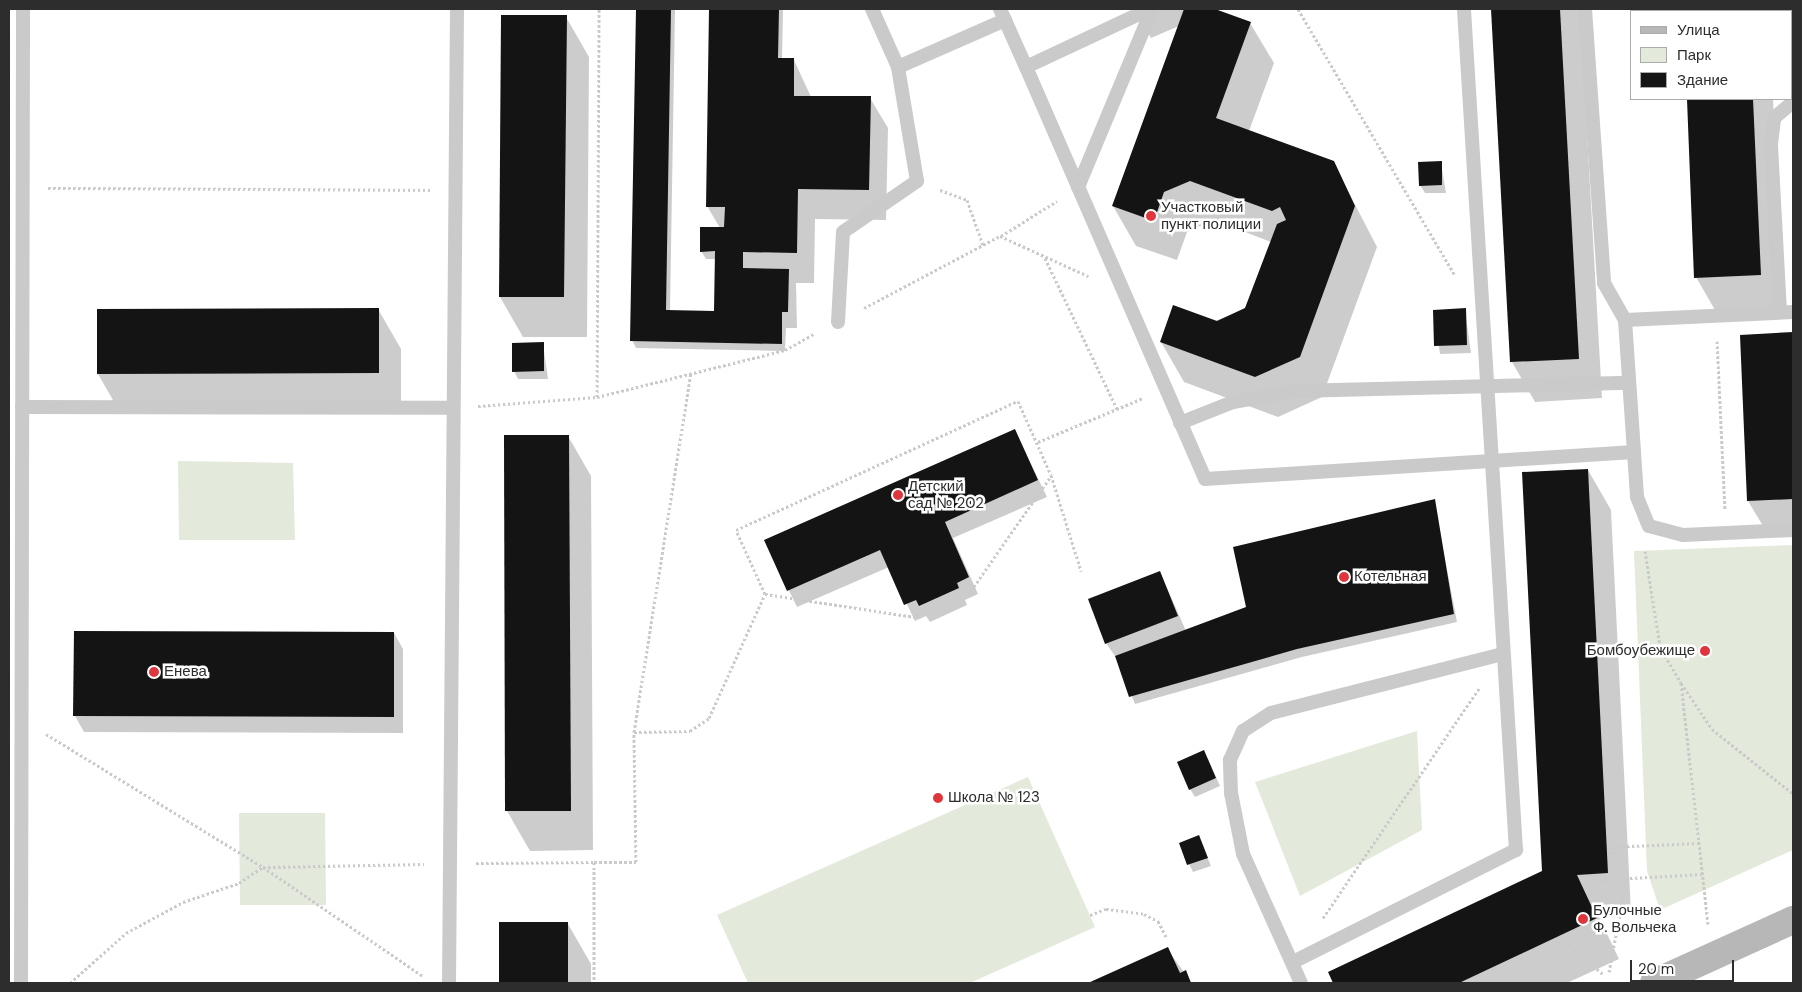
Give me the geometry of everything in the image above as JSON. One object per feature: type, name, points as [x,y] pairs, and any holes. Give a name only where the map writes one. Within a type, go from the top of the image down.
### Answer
[{"type":"street","points":[[1654,983],[1793,920]]},
{"type":"lane","points":[[21,983],[23,9]]},
{"type":"lane","points":[[449,983],[447,863],[457,9]]},
{"type":"lane","points":[[838,322],[843,232],[917,181],[898,67],[872,9]]},
{"type":"lane","points":[[1026,67],[1151,9]]},
{"type":"lane","points":[[1078,187],[1151,9]]},
{"type":"lane","points":[[1293,962],[1516,850],[1488,460],[1464,9]]},
{"type":"lane","points":[[1585,9],[1604,283],[1625,320],[1637,497],[1649,526],[1683,535],[1793,530]]},
{"type":"lane","points":[[898,67],[1003,15],[1205,478],[1634,452]]},
{"type":"lane","points":[[1625,320],[1787,312],[1771,144],[1774,118],[1793,102]]},
{"type":"lane","points":[[1180,423],[1233,402],[1295,391],[1629,383]]},
{"type":"lane","points":[[22,407],[452,408]]},
{"type":"lane","points":[[1301,983],[1243,854],[1231,793],[1230,760],[1243,731],[1271,713],[1503,654]]},
{"type":"path","points":[[597,397],[599,9]]},
{"type":"path","points":[[1298,9],[1456,278]]},
{"type":"path","points":[[917,181],[967,200],[983,245]]},
{"type":"path","points":[[452,408],[597,397],[785,350],[1000,236],[1078,187]]},
{"type":"path","points":[[23,188],[454,190]]},
{"type":"path","points":[[1000,236],[1045,258],[1124,290]]},
{"type":"path","points":[[1045,258],[1117,409]]},
{"type":"path","points":[[1716,316],[1727,533]]},
{"type":"path","points":[[70,983],[126,933],[184,902],[239,883],[263,867],[447,863],[636,862],[634,732],[691,373]]},
{"type":"path","points":[[1038,442],[1165,388]]},
{"type":"path","points":[[634,732],[690,731],[709,718],[765,594],[736,530],[1018,401],[1038,442],[1051,475],[1081,571]]},
{"type":"path","points":[[968,596],[1051,475]]},
{"type":"path","points":[[1649,526],[1644,551],[1660,647],[1681,683],[1712,729],[1793,794]]},
{"type":"path","points":[[765,594],[915,617]]},
{"type":"path","points":[[1320,922],[1503,654]]},
{"type":"path","points":[[1681,683],[1709,927]]},
{"type":"path","points":[[22,719],[263,867],[426,978]]},
{"type":"path","points":[[1607,847],[1699,843]]},
{"type":"path","points":[[1607,853],[1617,853],[1617,847]]},
{"type":"path","points":[[594,862],[594,983]]},
{"type":"path","points":[[1594,874],[1594,880],[1703,874]]},
{"type":"path","points":[[1609,972],[1627,878]]},
{"type":"path","points":[[1090,915],[1106,909],[1144,914],[1158,921],[1166,937]]},
{"type":"path","points":[[1559,936],[1604,975]]},
{"type":"green space","points":[[178,461],[293,463],[295,540],[179,540]]},
{"type":"green space","points":[[1793,545],[1793,850],[1660,910],[1647,871],[1634,551]]},
{"type":"green space","points":[[1417,731],[1422,830],[1300,896],[1255,782]]},
{"type":"green space","points":[[1028,777],[1095,927],[970,983],[748,983],[717,915]]},
{"type":"green space","points":[[239,813],[325,813],[326,905],[240,905]]},
{"type":"building","points":[[636,9],[671,9],[666,310],[714,311],[715,251],[700,252],[700,227],[724,227],[725,207],[706,207],[709,9],[779,9],[778,58],[794,58],[794,96],[871,96],[869,190],[798,189],[797,253],[743,252],[743,268],[789,269],[788,312],[782,312],[782,344],[630,341]]},
{"type":"building","points":[[1184,9],[1215,9],[1251,22],[1216,118],[1334,161],[1355,206],[1300,357],[1255,377],[1160,342],[1173,305],[1217,321],[1245,308],[1277,224],[1286,220],[1280,207],[1272,211],[1190,181],[1164,192],[1154,221],[1112,206]]},
{"type":"building","points":[[1491,9],[1560,9],[1579,359],[1510,362]]},
{"type":"building","points":[[1793,9],[1793,70],[1792,10],[1708,10]]},
{"type":"building","points":[[501,15],[567,15],[564,297],[499,297]]},
{"type":"building","points":[[1687,100],[1753,100],[1761,275],[1694,278]]},
{"type":"building","points":[[1442,161],[1442,185],[1419,186],[1418,162]]},
{"type":"building","points":[[379,308],[379,373],[97,374],[97,309]]},
{"type":"building","points":[[1466,308],[1467,345],[1434,346],[1433,310]]},
{"type":"building","points":[[1793,332],[1793,499],[1747,501],[1740,335]]},
{"type":"building","points":[[544,342],[544,371],[512,372],[512,343]]},
{"type":"building","points":[[1015,429],[1038,480],[945,522],[969,577],[957,583],[959,588],[919,606],[916,600],[904,605],[880,550],[787,591],[764,540]]},
{"type":"building","points":[[504,435],[569,435],[571,811],[505,811]]},
{"type":"building","points":[[1588,469],[1608,873],[1577,875],[1597,918],[1459,983],[1333,983],[1328,972],[1542,871],[1522,472]]},
{"type":"building","name":"Котельная","points":[[1435,499],[1454,614],[1297,649],[1129,697],[1115,656],[1246,607],[1233,547]]},
{"type":"building","points":[[1160,571],[1178,616],[1105,644],[1088,599]]},
{"type":"building","points":[[74,631],[394,632],[394,717],[73,716]]},
{"type":"building","points":[[1204,750],[1216,778],[1189,790],[1177,762]]},
{"type":"building","points":[[1199,835],[1208,858],[1187,865],[1179,843]]},
{"type":"building","points":[[499,922],[568,922],[568,983],[499,983]]},
{"type":"building","points":[[1168,947],[1180,973],[1186,970],[1191,983],[1088,983]]},
{"type":"place","name":"Участковый пункт полиции","points":[[1151,216]]},
{"type":"place","name":"Детский сад № 202","points":[[898,495]]},
{"type":"place","name":"Котельная","points":[[1344,577]]},
{"type":"place","name":"Бомбоубежище","points":[[1705,651]]},
{"type":"place","name":"Енева","points":[[154,672]]},
{"type":"place","name":"Школа № 123","points":[[938,798]]},
{"type":"place","name":"Булочные Ф. Вольчека","points":[[1583,919]]}]
